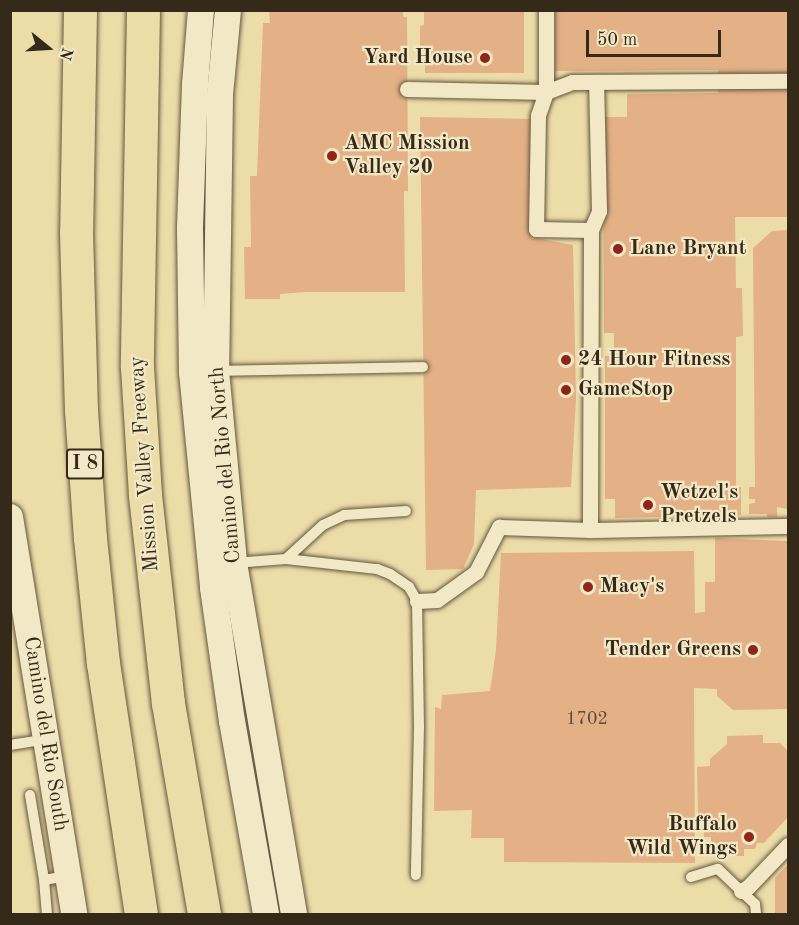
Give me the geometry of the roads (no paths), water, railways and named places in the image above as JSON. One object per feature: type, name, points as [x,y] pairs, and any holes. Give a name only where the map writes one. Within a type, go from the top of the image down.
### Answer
[{"type":"highway","name":"I 8","points":[[80,10],[76,232],[81,410],[90,538],[104,663],[141,915]]},
{"type":"highway","name":"Mission Valley Freeway","points":[[143,10],[137,367],[145,495],[168,703],[204,915]]},
{"type":"highway","points":[[142,58],[160,20],[161,10]]},
{"type":"street","name":"Camino del Rio North","points":[[201,10],[195,84],[190,229],[223,564],[232,721],[266,915]]},
{"type":"street","name":"Camino del Rio North","points":[[204,372],[220,95],[228,10]]},
{"type":"street","points":[[546,10],[546,92],[538,115],[536,229],[591,230]]},
{"type":"street","points":[[407,89],[546,92],[572,82],[789,81]]},
{"type":"street","points":[[590,530],[591,230],[599,212],[596,82]]},
{"type":"street","name":"Camino del Rio South","points":[[10,517],[14,556],[46,739],[56,878],[74,915]]},
{"type":"street","points":[[417,601],[437,600],[476,572],[499,527],[590,530],[789,526]]},
{"type":"street","name":"Camino del Rio North","points":[[223,564],[294,915]]},
{"type":"street","points":[[741,891],[748,888],[789,845]]},
{"type":"lane","points":[[204,372],[423,368]]},
{"type":"lane","points":[[286,559],[323,525],[344,515],[406,511]]},
{"type":"lane","points":[[223,564],[286,559],[377,569],[390,574],[409,587],[417,601],[419,726],[416,875]]},
{"type":"lane","points":[[10,745],[46,739]]},
{"type":"lane","points":[[30,795],[56,878],[47,915]]},
{"type":"lane","points":[[691,878],[718,869],[755,904],[756,915]]},
{"type":"place","name":"Yard House","points":[[485,58]]},
{"type":"place","name":"AMC Mission Valley 20","points":[[332,156]]},
{"type":"place","name":"Lane Bryant","points":[[618,249]]},
{"type":"place","name":"24 Hour Fitness","points":[[566,360]]},
{"type":"place","name":"GameStop","points":[[566,390]]},
{"type":"place","name":"Wetzel's Pretzels","points":[[648,505]]},
{"type":"place","name":"Macy's","points":[[588,587]]},
{"type":"place","name":"Tender Greens","points":[[753,650]]},
{"type":"place","name":"Buffalo Wild Wings","points":[[749,837]]}]
